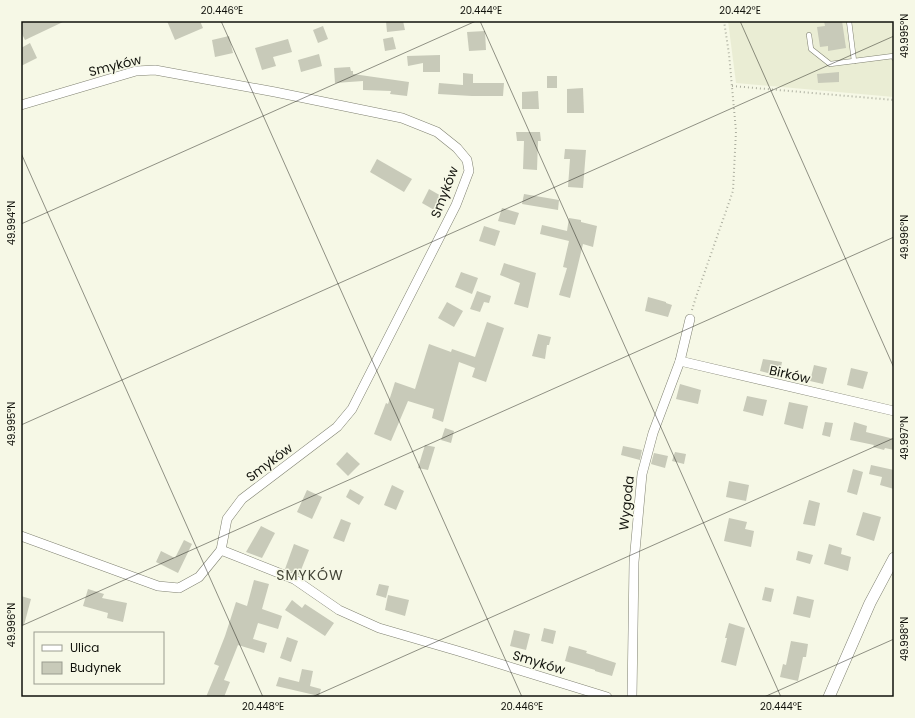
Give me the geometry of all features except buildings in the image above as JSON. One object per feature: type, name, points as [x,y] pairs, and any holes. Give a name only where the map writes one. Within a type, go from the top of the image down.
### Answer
[{"type":"street","name":"Smyków","points":[[21,105],[136,71],[155,70],[275,92],[402,118],[437,132],[457,148],[467,160],[469,171],[456,205],[352,409],[337,427],[242,499],[227,519],[221,550],[199,577],[179,588],[158,586],[21,536]]},
{"type":"street","name":"Wygoda","points":[[632,697],[634,562],[642,474],[653,433],[680,360],[690,319]]},
{"type":"street","name":"Birków","points":[[680,360],[894,411]]},
{"type":"street","name":"Smyków","points":[[221,550],[294,579],[339,610],[379,628],[607,697]]},
{"type":"street","points":[[829,697],[870,603],[894,558]]},
{"type":"lane","points":[[849,21],[854,61]]},
{"type":"lane","points":[[810,35],[811,49],[830,64],[892,56],[894,58]]},
{"type":"path","points":[[690,319],[696,297],[733,191],[736,131],[729,54],[724,21]]},
{"type":"path","points":[[732,86],[894,100]]},
{"type":"shaded area","points":[[728,21],[894,21],[894,97],[736,83]]},
{"type":"district","name":"SMYKÓW","points":[[310,575]]}]
